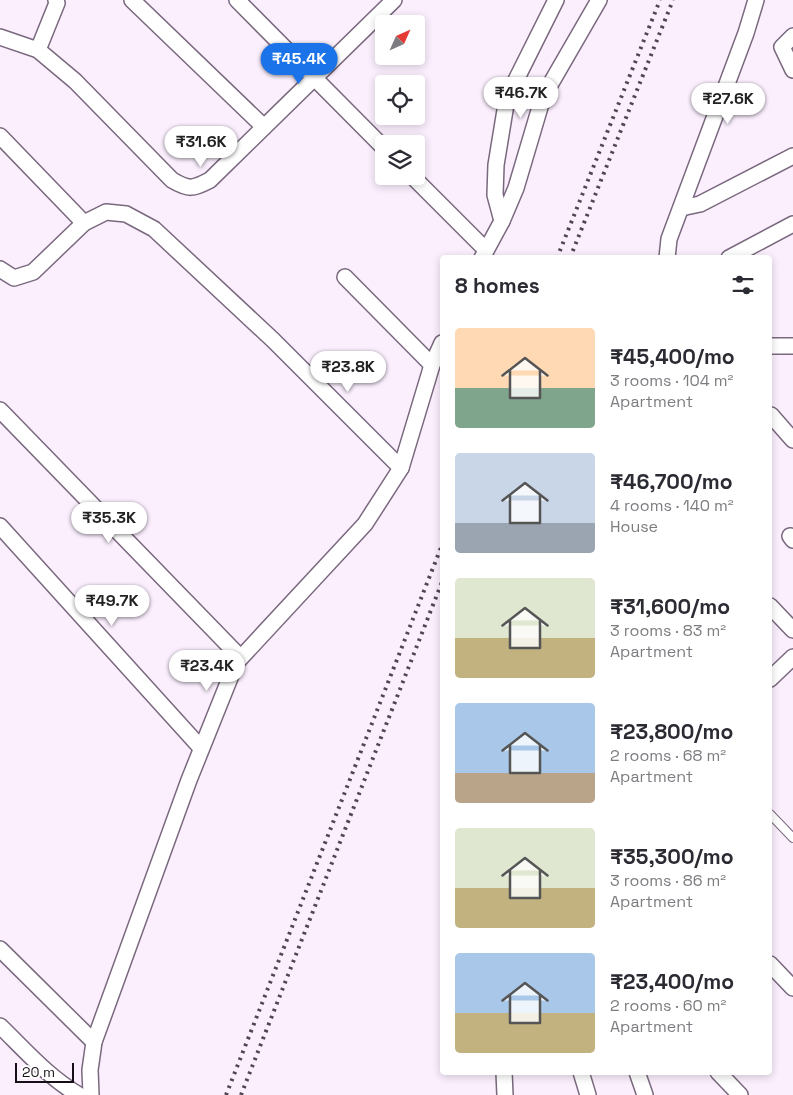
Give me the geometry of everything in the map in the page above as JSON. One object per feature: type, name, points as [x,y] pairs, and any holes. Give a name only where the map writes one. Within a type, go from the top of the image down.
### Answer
[{"type":"street","points":[[38,50],[57,3],[56,0]]},
{"type":"street","points":[[132,0],[264,127]]},
{"type":"street","points":[[237,0],[375,139]]},
{"type":"street","points":[[0,37],[38,50],[74,81],[172,180],[183,187],[194,188],[210,180],[394,0]]},
{"type":"street","points":[[502,221],[495,195],[496,165],[507,98],[556,0]]},
{"type":"street","points":[[420,185],[483,253],[502,221],[516,188],[544,97],[599,0]]},
{"type":"street","points":[[667,255],[669,239],[746,33],[756,0]]},
{"type":"street","points":[[793,36],[782,47],[793,70]]},
{"type":"street","points":[[0,136],[84,223]]},
{"type":"street","points":[[681,208],[700,204],[793,156]]},
{"type":"street","points":[[0,269],[14,278],[32,272],[84,223],[106,212],[126,214],[154,229],[273,340],[401,468]]},
{"type":"street","points":[[736,255],[793,224]]},
{"type":"street","points":[[345,277],[432,365]]},
{"type":"street","points":[[772,346],[793,346]]},
{"type":"street","points":[[91,1095],[90,1070],[94,1042],[201,748],[236,662],[365,524],[401,468],[432,365],[440,347]]},
{"type":"street","points":[[0,410],[240,657]]},
{"type":"street","points":[[772,416],[793,440]]},
{"type":"street","points":[[0,526],[201,748]]},
{"type":"street","points":[[772,608],[793,630]]},
{"type":"street","points":[[772,677],[793,657]]},
{"type":"street","points":[[0,950],[94,1042]]},
{"type":"street","points":[[772,966],[793,988]]},
{"type":"street","points":[[0,1026],[46,1071],[79,1095]]},
{"type":"street","points":[[504,1075],[505,1095]]},
{"type":"street","points":[[582,1075],[588,1095]]},
{"type":"street","points":[[638,1075],[645,1095]]},
{"type":"street","points":[[721,1075],[740,1095]]},
{"type":"lane","points":[[772,816],[793,838]]},
{"type":"railway","points":[[558,255],[660,0]]},
{"type":"railway","points":[[571,255],[673,0]]},
{"type":"railway","points":[[226,1095],[440,550]]},
{"type":"railway","points":[[241,1095],[440,587]]}]
